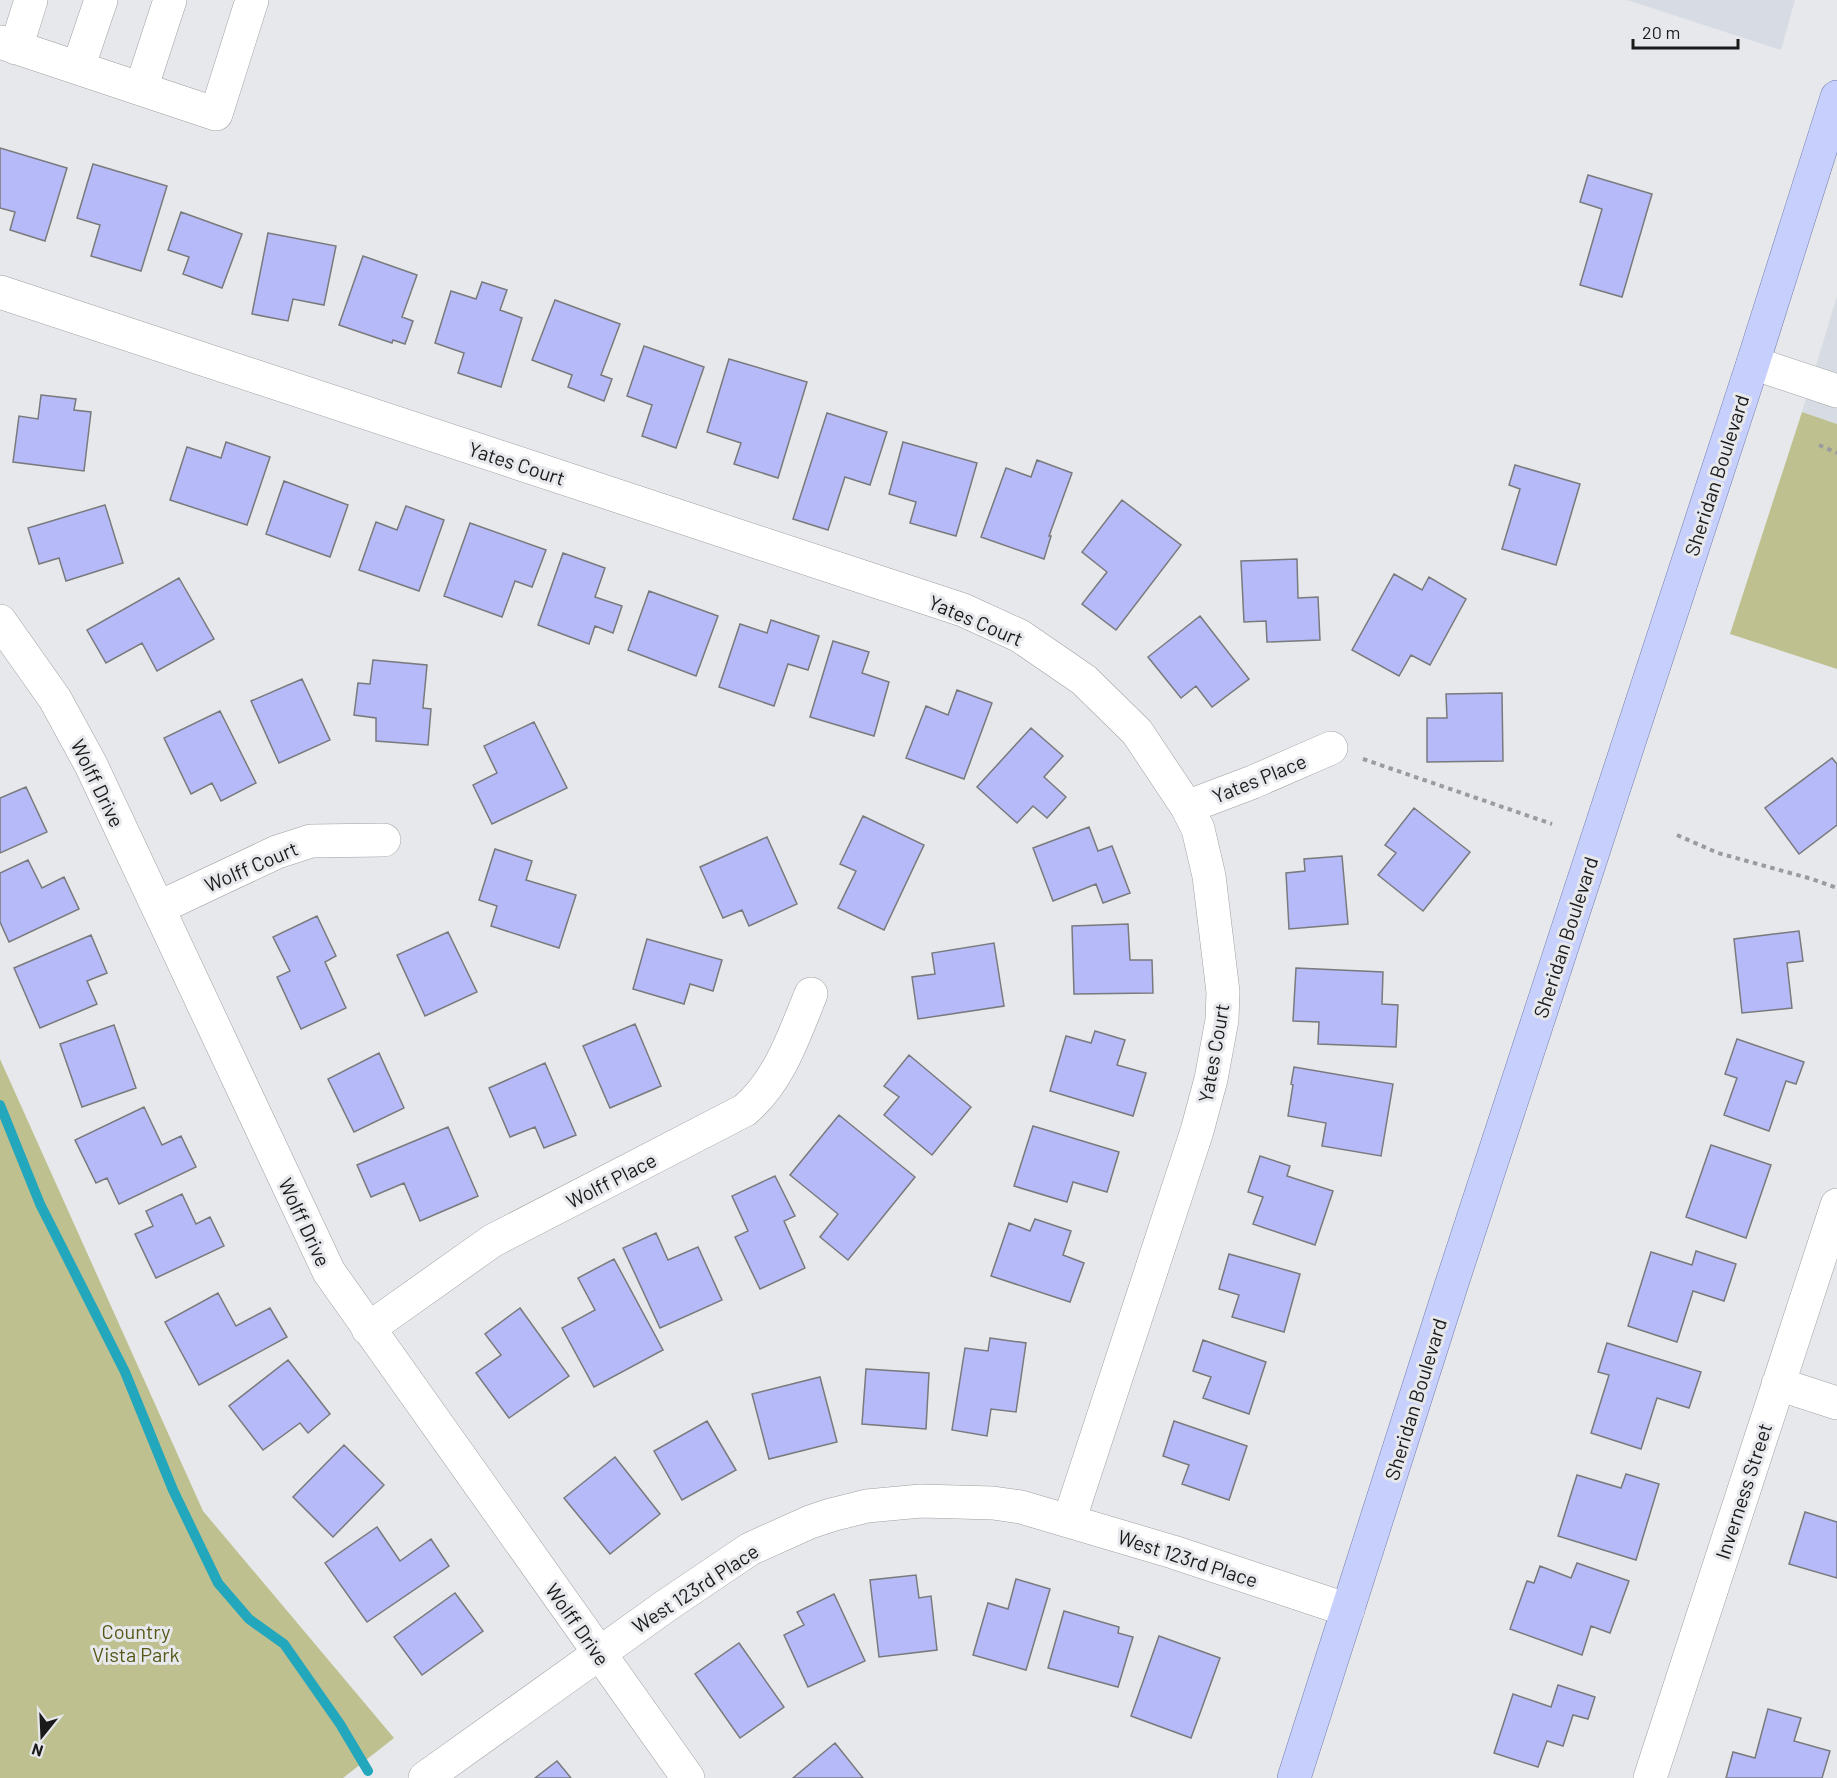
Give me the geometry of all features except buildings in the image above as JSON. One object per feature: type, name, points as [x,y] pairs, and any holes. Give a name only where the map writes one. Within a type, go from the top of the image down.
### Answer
[{"type":"main road","name":"Sheridan Boulevard","points":[[1293,1778],[1454,1274],[1753,363],[1837,97]]},
{"type":"street","points":[[31,0],[8,45],[216,114],[252,0]]},
{"type":"street","points":[[78,68],[100,0]]},
{"type":"street","points":[[141,89],[170,0]]},
{"type":"street","name":"Yates Court","points":[[0,292],[963,610],[1020,636],[1084,680],[1137,732],[1187,807],[1198,829],[1209,876],[1223,992],[1222,1020],[1197,1131],[1069,1521]]},
{"type":"street","points":[[1753,363],[1837,391]]},
{"type":"street","name":"Wolff Drive","points":[[0,621],[60,708],[91,765],[329,1272],[688,1778]]},
{"type":"street","name":"Yates Place","points":[[1187,807],[1253,782],[1331,748]]},
{"type":"street","name":"Wolff Court","points":[[158,908],[277,852],[311,842],[384,840]]},
{"type":"street","name":"Wolff Place","points":[[368,1329],[492,1241],[746,1110],[770,1084],[790,1046],[811,994]]},
{"type":"street","name":"Inverness Street","points":[[1650,1778],[1837,1205]]},
{"type":"street","points":[[1778,1384],[1837,1403]]},
{"type":"street","name":"West 123rd Place","points":[[425,1778],[599,1653],[750,1549],[831,1515],[867,1506],[921,1501],[993,1503],[1021,1507],[1173,1552],[1348,1610]]},
{"type":"path","points":[[1819,445],[1837,453]]},
{"type":"path","points":[[1331,748],[1552,824]]},
{"type":"path","points":[[1677,835],[1718,853],[1837,888]]},
{"type":"shaded area","points":[[1627,0],[1795,0],[1781,50]]},
{"type":"shaded area","points":[[1837,296],[1837,424],[1802,412]]},
{"type":"green space","points":[[1802,412],[1837,424],[1837,669],[1730,634]]},
{"type":"green space","name":"Country Vista Park","points":[[0,1059],[203,1511],[394,1738],[343,1778],[0,1778]]},
{"type":"waterway","points":[[0,1105],[40,1204],[125,1372],[173,1490],[218,1583],[249,1619],[284,1644],[340,1724],[368,1771]]}]
